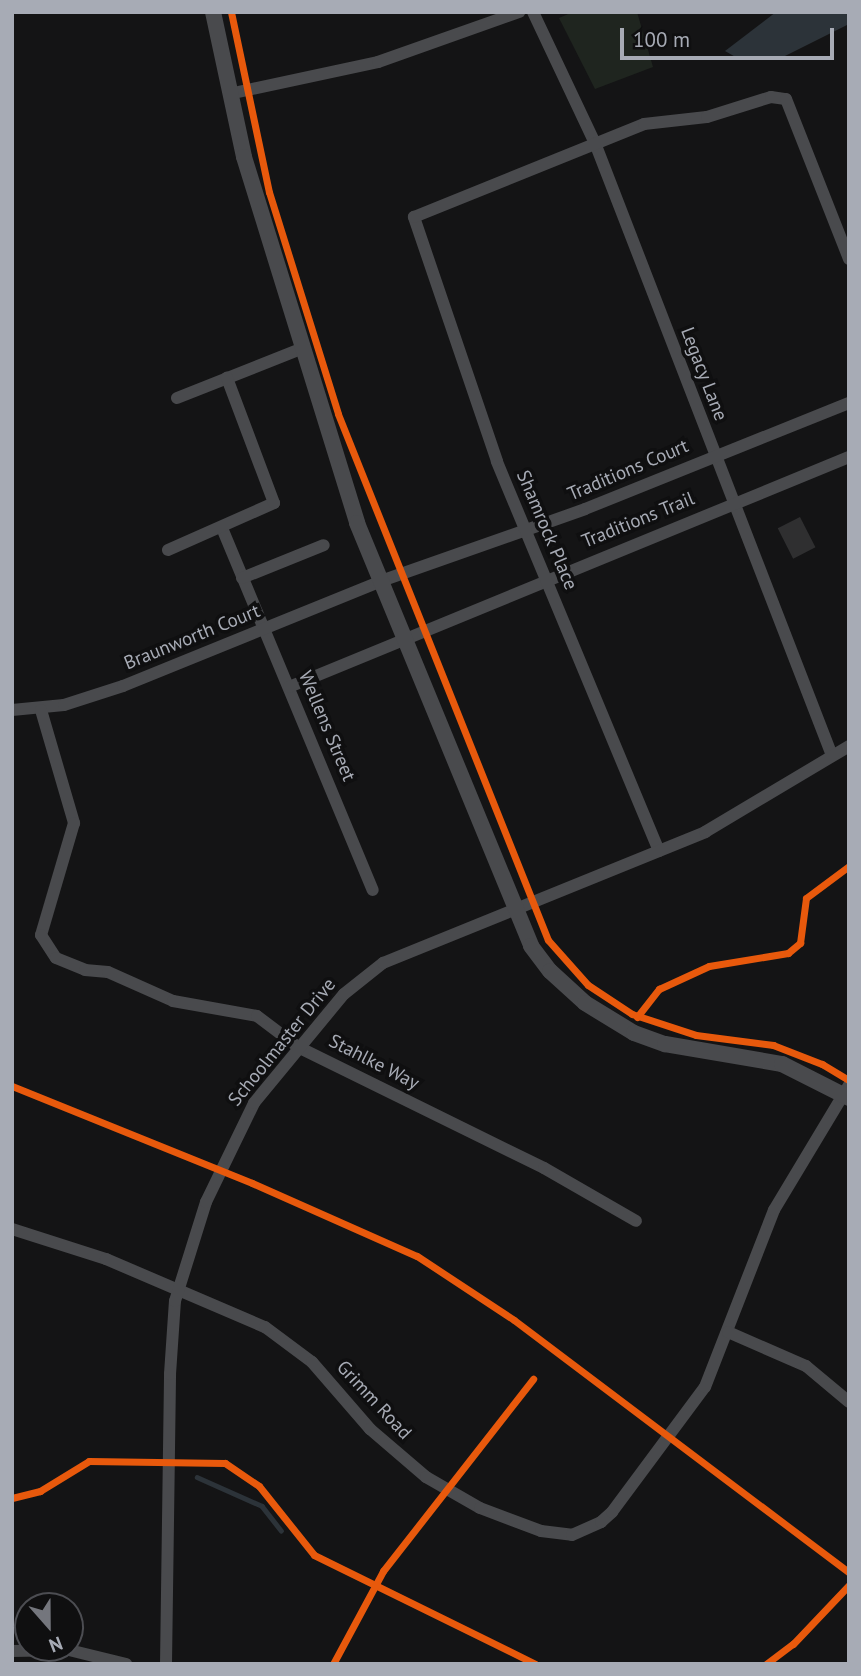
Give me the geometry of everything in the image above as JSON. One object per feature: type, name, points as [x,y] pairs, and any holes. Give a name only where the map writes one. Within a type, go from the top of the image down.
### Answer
[{"type":"street","points":[[213,12],[229,94],[357,523],[531,946],[550,971],[607,1018],[665,1044],[782,1064],[847,1092]]},
{"type":"street","points":[[229,94],[378,62],[519,12]]},
{"type":"street","name":"Legacy Lane","points":[[533,12],[596,143],[732,503],[831,753]]},
{"type":"street","points":[[596,143],[644,124],[707,117],[771,97],[786,99],[849,259]]},
{"type":"street","name":"Shamrock Place","points":[[596,143],[414,217],[497,461],[659,851]]},
{"type":"street","points":[[177,398],[303,348]]},
{"type":"street","points":[[168,550],[274,503],[227,378]]},
{"type":"street","name":"Traditions Court","points":[[381,581],[527,531],[849,403]]},
{"type":"street","name":"Traditions Trail","points":[[405,639],[547,578],[849,457]]},
{"type":"street","name":"Wellens Street","points":[[222,528],[373,890]]},
{"type":"street","points":[[242,579],[324,545]]},
{"type":"street","name":"Braunworth Court","points":[[12,710],[41,710],[123,686],[381,581]]},
{"type":"street","points":[[289,687],[405,639]]},
{"type":"street","name":"Stahlke Way","points":[[41,710],[74,823],[41,935],[56,958],[85,970],[108,972],[173,1001],[257,1016],[299,1047],[554,1173],[636,1221]]},
{"type":"street","name":"Schoolmaster Drive","points":[[166,1664],[170,1374],[179,1288],[206,1202],[235,1137],[254,1103],[344,993],[383,963],[705,832],[831,753],[849,746]]},
{"type":"street","name":"Grimm Road","points":[[12,1229],[106,1258],[242,1315],[287,1341],[321,1370],[370,1429],[425,1477],[480,1508],[557,1535],[586,1531],[612,1512],[694,1403],[728,1332],[774,1210],[847,1092]]},
{"type":"street","points":[[728,1332],[806,1366],[849,1402]]},
{"type":"street","points":[[12,1651],[69,1650],[126,1664]]},
{"type":"shaded area","points":[[573,12],[637,12],[653,67],[595,89],[559,18]]},
{"type":"shaded area","points":[[776,12],[849,12],[849,24],[779,59],[739,59],[725,51]]},
{"type":"building","points":[[800,517],[815,547],[793,559],[778,528]]},
{"type":"waterway","points":[[197,1477],[262,1506],[281,1530]]},
{"type":"cycle path","points":[[231,12],[269,192],[338,414],[548,940],[588,985],[632,1014],[696,1035],[773,1045],[822,1064],[849,1080]]},
{"type":"cycle path","points":[[637,1017],[659,989],[709,966],[788,953],[800,943],[806,898],[849,866]]},
{"type":"cycle path","points":[[12,1086],[252,1183],[417,1256],[514,1320],[849,1572]]},
{"type":"cycle path","points":[[333,1664],[383,1571],[533,1379]]},
{"type":"cycle path","points":[[12,1498],[40,1491],[89,1461],[225,1463],[259,1486],[314,1555],[536,1664]]},
{"type":"cycle path","points":[[766,1664],[793,1644],[849,1585]]}]
